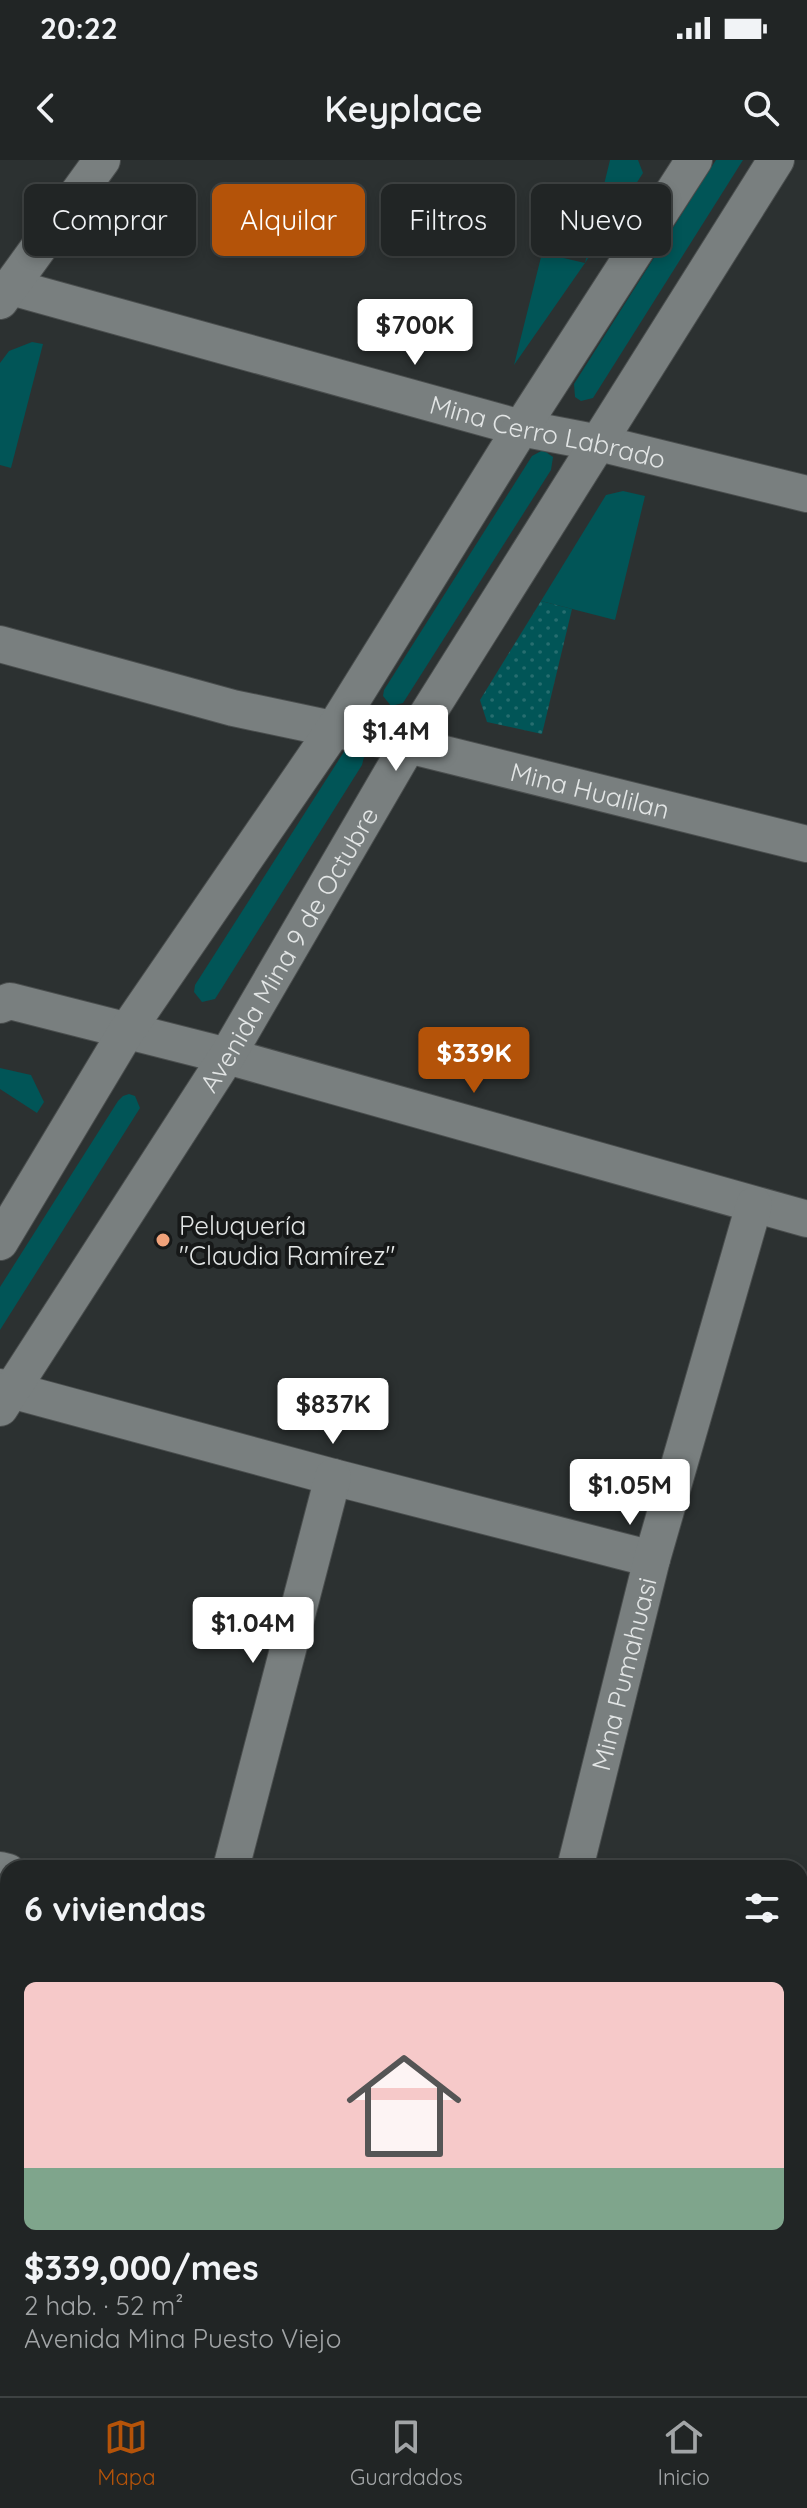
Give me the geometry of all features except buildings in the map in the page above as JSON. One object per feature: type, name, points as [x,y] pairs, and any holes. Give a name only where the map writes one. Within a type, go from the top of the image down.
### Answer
[{"type":"street","points":[[6,294],[102,160]]},
{"type":"street","points":[[0,1242],[126,1032],[334,729],[521,428],[694,160]]},
{"type":"street","name":"Avenida Mina 9 de Octubre","points":[[4,1395],[227,1056],[408,745],[776,160]]},
{"type":"street","name":"Mina Cerro Labrado","points":[[6,294],[521,428],[599,443],[807,494]]},
{"type":"street","name":"Mina Hualilan","points":[[0,644],[233,708],[408,745],[807,844]]},
{"type":"street","points":[[0,1005],[10,1001],[227,1056],[807,1219]]},
{"type":"street","name":"Mina Pumahuasi","points":[[577,1860],[652,1559],[754,1205]]},
{"type":"street","points":[[4,1395],[652,1559]]},
{"type":"street","points":[[233,1860],[333,1477]]},
{"type":"shaded area","points":[[610,160],[638,160],[643,173],[636,184],[604,184]]},
{"type":"shaded area","points":[[716,160],[743,160],[593,398],[581,401],[575,397],[574,384],[655,256],[671,256],[671,231]]},
{"type":"shaded area","points":[[541,256],[585,263],[514,365]]},
{"type":"shaded area","points":[[32,342],[43,344],[11,468],[0,465],[0,363],[9,351]]},
{"type":"shaded area","points":[[543,450],[553,457],[551,470],[403,703],[391,706],[383,696],[384,690],[532,456]]},
{"type":"shaded area","points":[[623,491],[645,496],[615,620],[541,601],[606,495]]},
{"type":"shaded area","points":[[541,601],[572,609],[542,734],[487,722],[480,700]]},
{"type":"shaded area","points":[[347,747],[365,753],[362,765],[215,999],[202,1002],[194,992],[195,985]]},
{"type":"shaded area","points":[[0,1068],[31,1075],[44,1102],[37,1113],[0,1089]]},
{"type":"shaded area","points":[[129,1094],[135,1096],[140,1108],[0,1330],[0,1287],[118,1101]]},
{"type":"place","name":"Peluquería \"Claudia Ramírez\"","points":[[163,1240]]}]
